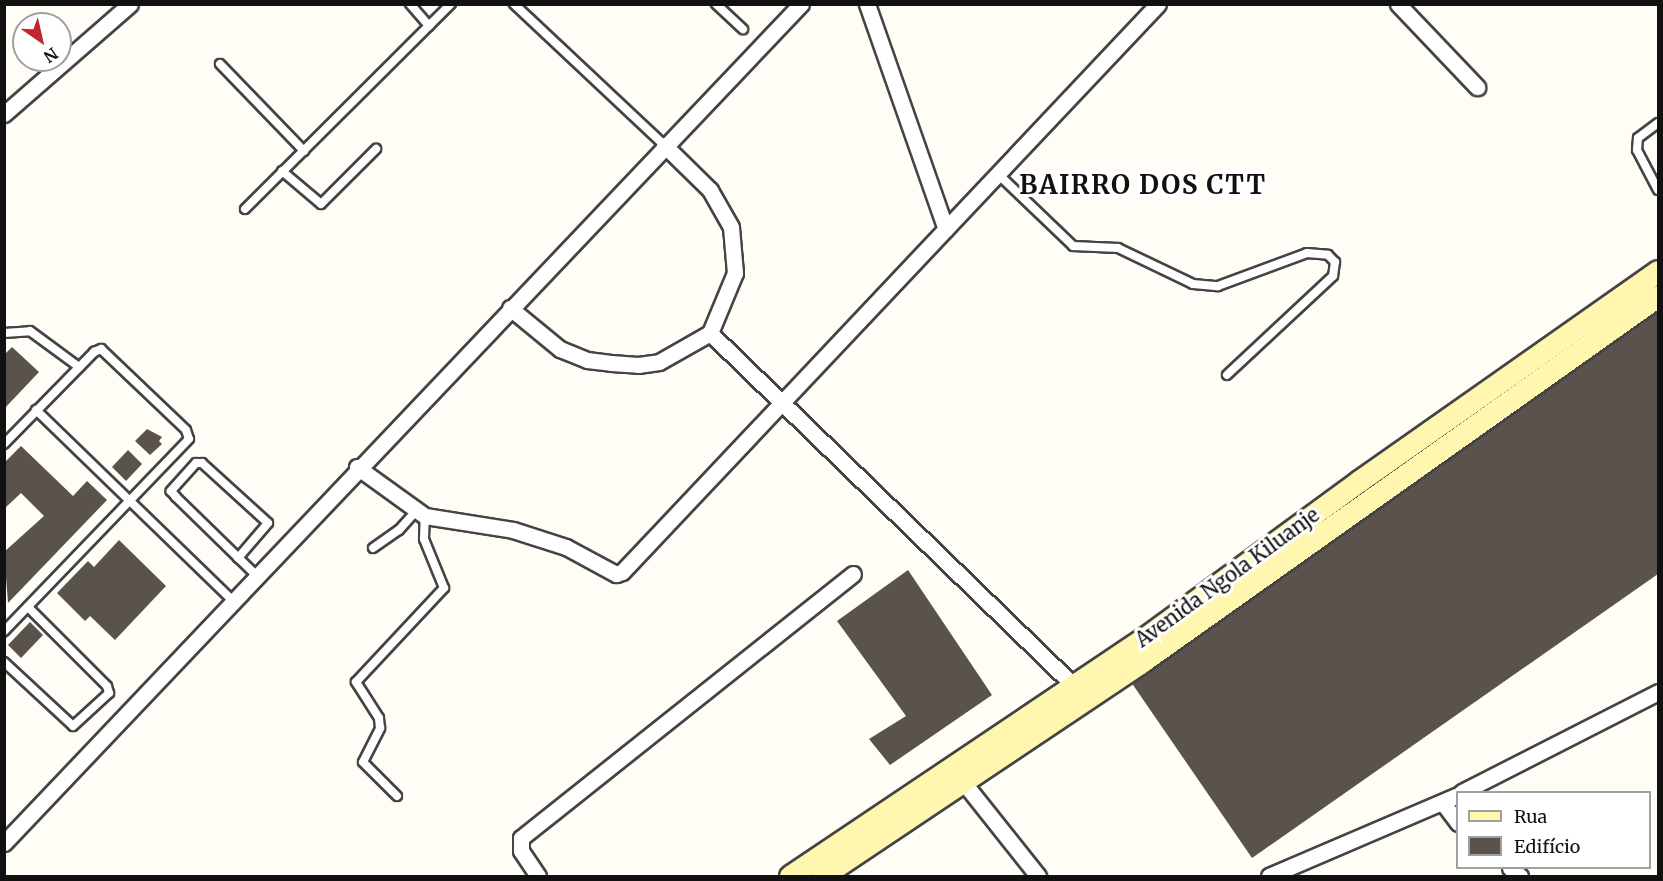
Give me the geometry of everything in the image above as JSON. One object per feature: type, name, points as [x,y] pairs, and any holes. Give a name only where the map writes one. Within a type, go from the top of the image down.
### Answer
[{"type":"main road","name":"Avenida Ngola Kiluanje","points":[[790,876],[1074,686],[1659,271]]},
{"type":"main road","name":"Avenida Ngola Kiluanje","points":[[822,876],[964,783],[1659,296]]},
{"type":"street","points":[[4,114],[130,4]]},
{"type":"street","points":[[4,843],[234,602],[357,467],[801,4]]},
{"type":"street","points":[[867,4],[946,229]]},
{"type":"street","points":[[357,467],[421,513],[513,530],[566,547],[610,572],[622,572],[783,405],[1158,4]]},
{"type":"street","points":[[1398,4],[1477,87]]},
{"type":"street","points":[[510,308],[560,349],[586,360],[638,366],[659,362],[710,333],[735,273],[731,227],[710,190],[664,145]]},
{"type":"street","points":[[710,333],[1074,686]]},
{"type":"street","points":[[538,876],[518,845],[521,838],[853,574]]},
{"type":"street","points":[[1464,791],[1659,692]]},
{"type":"street","points":[[964,783],[1038,876]]},
{"type":"street","points":[[1269,876],[1456,796]]},
{"type":"street","points":[[1443,803],[1456,820]]},
{"type":"lane","points":[[410,4],[429,26]]},
{"type":"lane","points":[[245,209],[451,4]]},
{"type":"lane","points":[[514,4],[664,145]]},
{"type":"lane","points":[[716,4],[743,29]]},
{"type":"lane","points":[[220,64],[304,151]]},
{"type":"lane","points":[[1659,123],[1638,138],[1637,150],[1659,190]]},
{"type":"lane","points":[[282,171],[321,204],[376,149]]},
{"type":"lane","points":[[998,174],[1073,246],[1118,248],[1193,284],[1218,286],[1306,253],[1328,255],[1335,262],[1333,276],[1227,375]]},
{"type":"lane","points":[[4,333],[30,331],[79,367]]},
{"type":"lane","points":[[4,444],[97,350],[106,351],[188,434],[187,444],[4,632]]},
{"type":"lane","points":[[36,410],[234,602]]},
{"type":"lane","points":[[238,558],[267,523],[202,463],[196,463],[171,491],[238,558],[257,576]]},
{"type":"lane","points":[[373,548],[421,513]]},
{"type":"lane","points":[[397,796],[363,762],[380,728],[379,718],[356,682],[444,588],[425,546],[421,513]]},
{"type":"lane","points":[[4,662],[73,726],[109,693],[107,686],[28,607]]},
{"type":"building","points":[[1658,311],[1658,574],[1252,858],[1131,682]]},
{"type":"building","points":[[12,347],[39,372],[4,409],[4,355]]},
{"type":"building","points":[[147,429],[162,437],[159,441],[162,444],[150,455],[135,441]]},
{"type":"building","points":[[21,446],[73,496],[87,481],[107,500],[8,603],[4,552],[44,516],[21,493],[4,509],[4,463]]},
{"type":"building","points":[[128,450],[142,464],[126,481],[112,467]]},
{"type":"building","points":[[119,540],[166,586],[115,640],[90,616],[85,621],[57,593],[88,561],[94,567]]},
{"type":"building","points":[[908,570],[992,695],[890,765],[869,739],[906,716],[837,621]]},
{"type":"building","points":[[30,622],[43,635],[21,658],[8,645]]},
{"type":"district","name":"BAIRRO DOS CTT","points":[[1143,185]]}]
